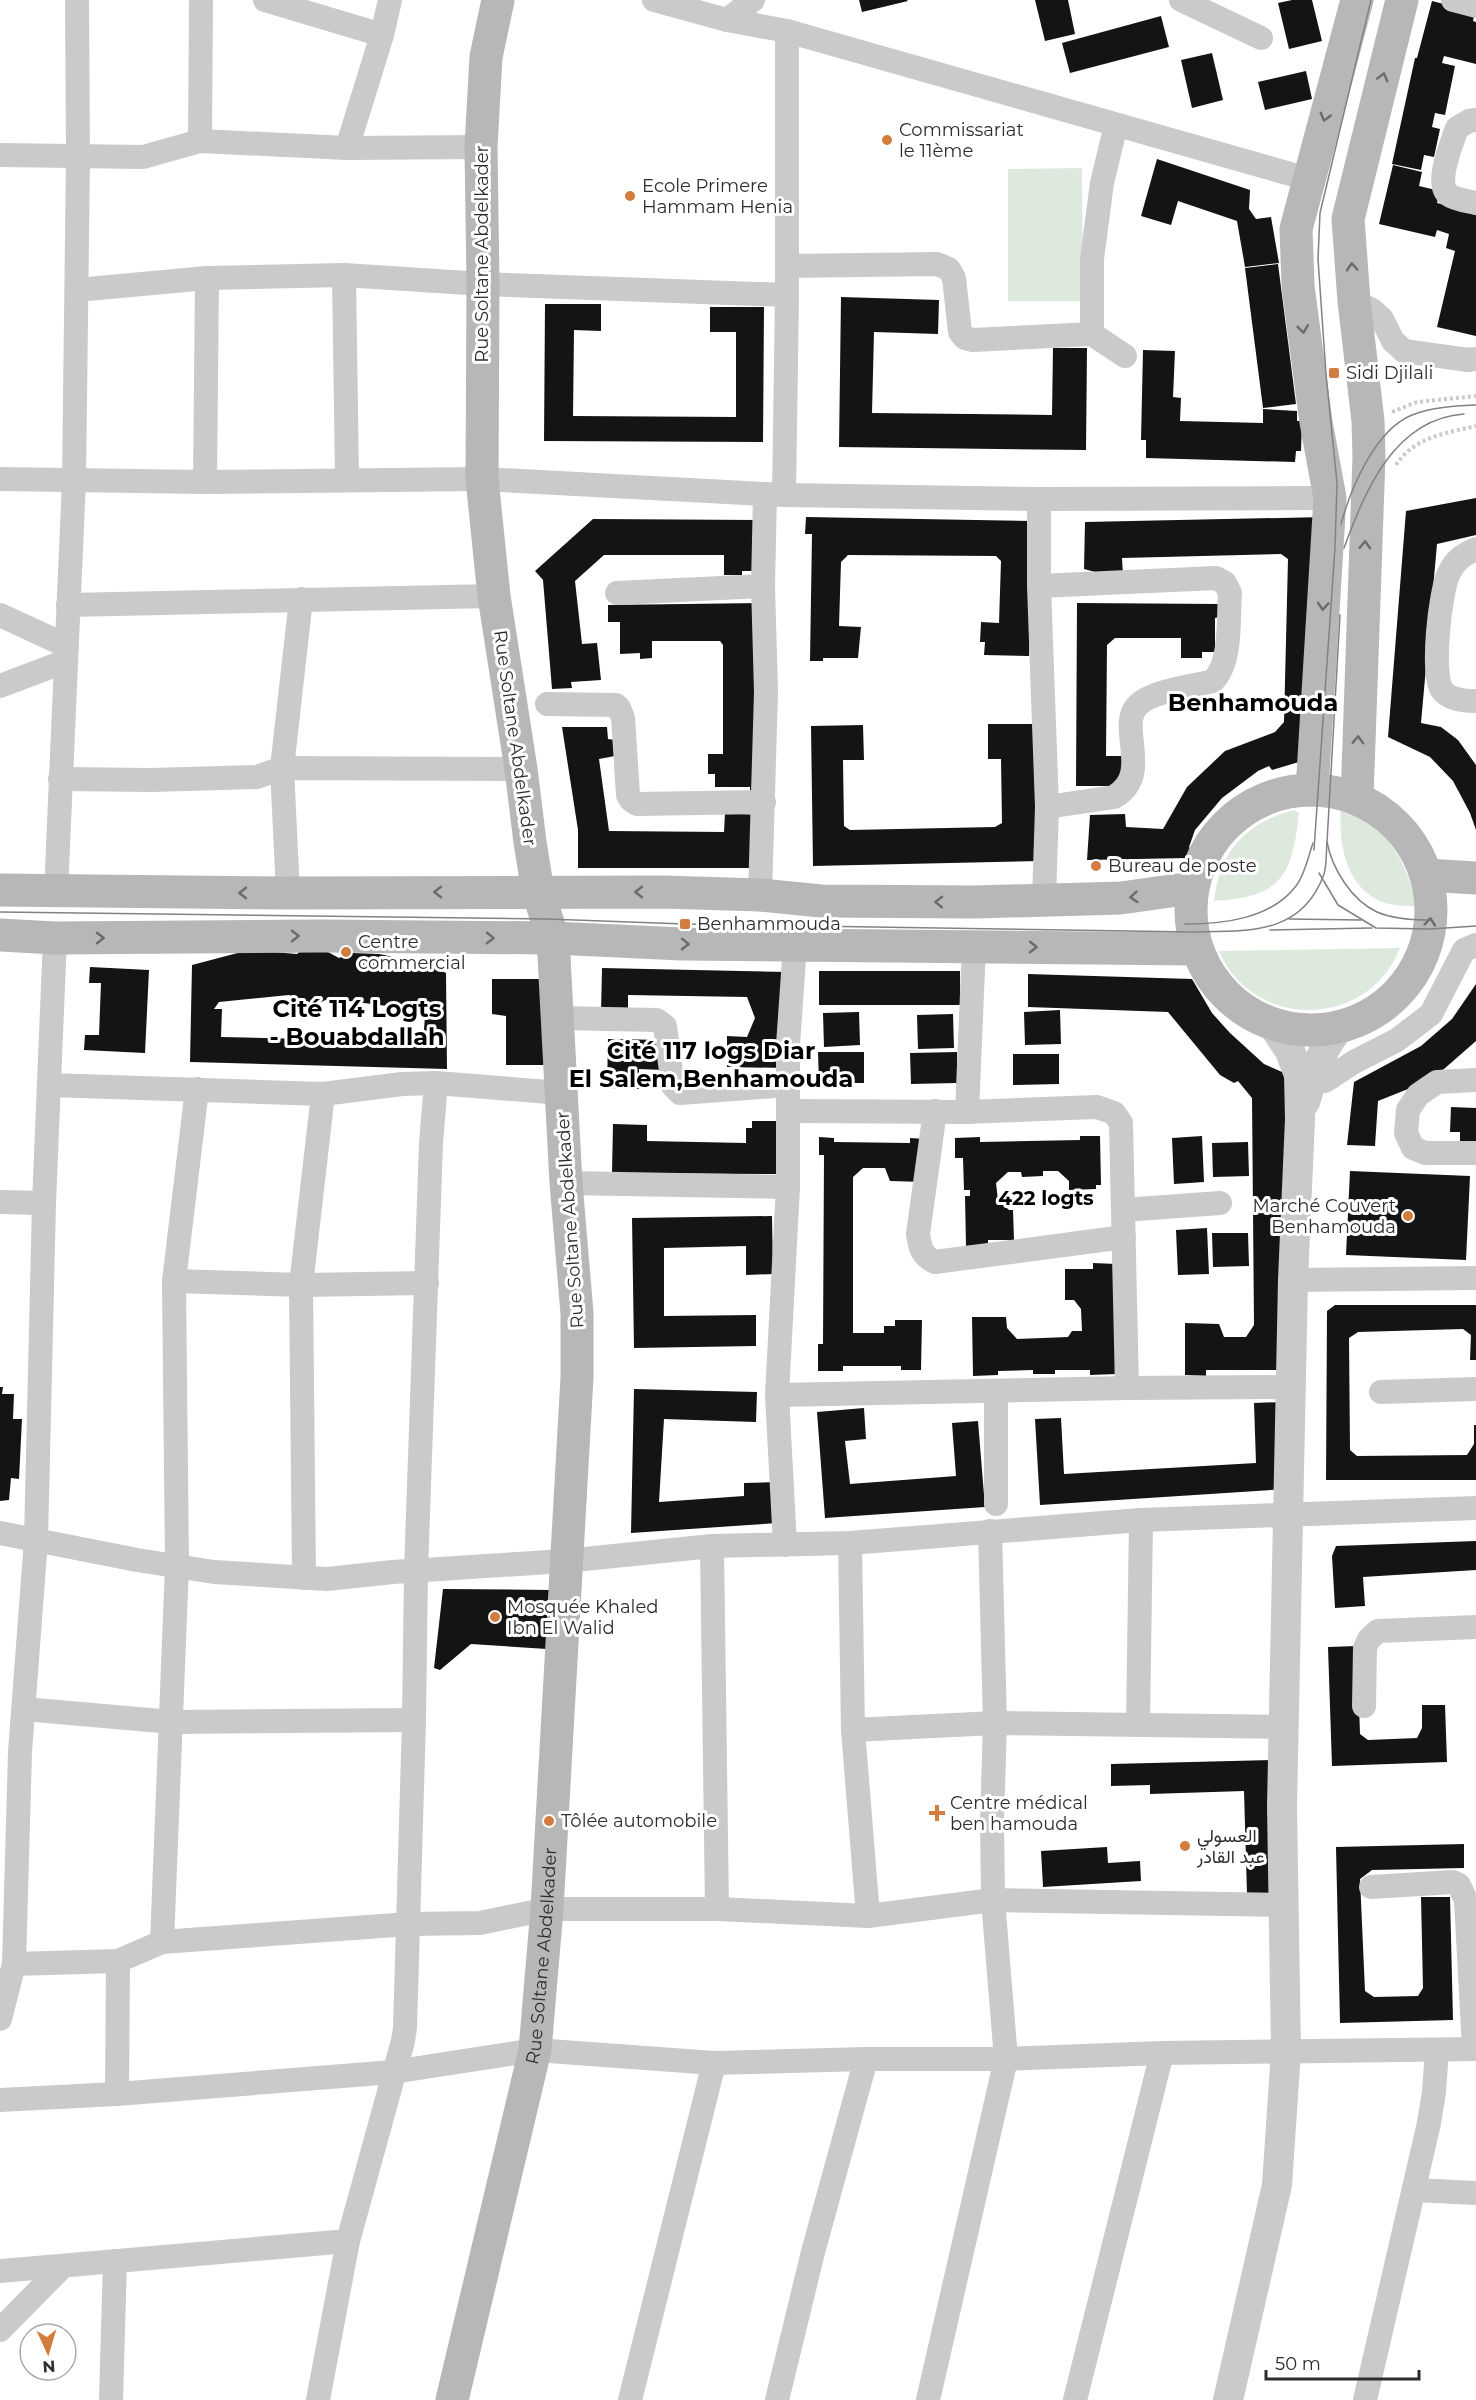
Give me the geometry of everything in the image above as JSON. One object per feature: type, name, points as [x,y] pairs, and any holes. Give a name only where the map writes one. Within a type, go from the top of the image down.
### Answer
[{"type":"main road","name":"Rue Soltane Abdelkader","points":[[452,2400],[535,2050],[547,1909],[577,1377],[578,1313],[566,1183],[553,938],[538,892],[494,596],[482,479],[481,147],[486,57],[498,0]]},
{"type":"main road","points":[[1312,790],[1330,498],[1316,422],[1298,286],[1296,230],[1357,0]]},
{"type":"main road","points":[[1357,799],[1366,510],[1369,485],[1368,421],[1354,301],[1348,219],[1402,0]]},
{"type":"main road","points":[[1312,790],[1329,791],[1357,799],[1387,817],[1403,834],[1411,843],[1426,875],[1431,897],[1430,929],[1422,956],[1408,980],[1382,1006],[1367,1016],[1341,1026],[1306,1030],[1272,1024],[1240,1007],[1213,981],[1196,949],[1191,924],[1192,888],[1202,856],[1221,828],[1248,807],[1279,794],[1312,790]]},
{"type":"main road","points":[[1426,875],[1476,878]]},
{"type":"main road","points":[[0,890],[288,893],[663,892],[760,895],[821,901],[976,902],[1141,897],[1192,888]]},
{"type":"main road","points":[[0,935],[55,938],[322,936],[553,938],[682,944],[974,945],[1148,950],[1196,949]]},
{"type":"street","points":[[56,892],[75,481],[77,0]]},
{"type":"street","points":[[200,141],[201,0]]},
{"type":"street","points":[[265,0],[382,35]]},
{"type":"street","points":[[347,148],[382,35],[390,0]]},
{"type":"street","points":[[654,0],[677,3],[727,20],[788,31],[1308,179]]},
{"type":"street","points":[[727,20],[753,0]]},
{"type":"street","points":[[1181,0],[1261,38]]},
{"type":"street","points":[[1453,0],[1476,6]]},
{"type":"street","points":[[760,895],[766,692],[763,586],[774,495],[787,295],[788,31]]},
{"type":"street","points":[[1476,120],[1457,128],[1442,177],[1444,189],[1449,195],[1476,203]]},
{"type":"street","points":[[1092,334],[1092,259],[1102,183],[1116,125]]},
{"type":"street","points":[[0,154],[143,158],[200,141],[347,148],[481,147]]},
{"type":"street","points":[[787,266],[937,264],[949,269],[954,278],[960,332],[964,338],[973,340],[1092,334],[1125,356]]},
{"type":"street","points":[[77,290],[207,278],[344,275],[483,284],[787,295]]},
{"type":"street","points":[[344,275],[347,480]]},
{"type":"street","points":[[205,482],[207,278]]},
{"type":"street","points":[[1354,301],[1372,310],[1382,319],[1393,341],[1404,351],[1468,360],[1476,359]]},
{"type":"street","points":[[0,479],[205,482],[482,479],[774,495],[1039,499],[1330,498]]},
{"type":"street","points":[[1039,499],[1039,586],[1047,807],[1044,900]]},
{"type":"street","points":[[1476,549],[1463,554],[1450,572],[1441,597],[1437,680],[1443,692],[1455,699],[1476,701]]},
{"type":"street","points":[[1039,586],[1216,578],[1226,583],[1230,593],[1225,660],[1220,674],[1213,681],[1152,696],[1137,705],[1132,717],[1133,769],[1130,784],[1114,797],[1047,807]]},
{"type":"street","points":[[617,593],[763,586]]},
{"type":"street","points":[[68,605],[301,598],[494,596]]},
{"type":"street","points":[[288,893],[282,768],[301,598]]},
{"type":"street","points":[[0,615],[66,654]]},
{"type":"street","points":[[0,686],[66,654]]},
{"type":"street","points":[[547,704],[616,705],[620,708],[623,718],[628,795],[637,804],[764,801]]},
{"type":"street","points":[[60,779],[151,780],[257,777],[282,768],[521,769]]},
{"type":"street","points":[[2,2004],[14,1964],[10,1752],[24,1709],[36,1540],[44,1203],[55,938]]},
{"type":"street","points":[[784,1545],[777,1395],[788,1187],[788,1045],[795,945]]},
{"type":"street","points":[[967,1112],[974,945]]},
{"type":"street","points":[[1312,1082],[1325,1081],[1354,1062],[1397,1040],[1431,1014],[1464,950],[1476,945]]},
{"type":"street","points":[[558,1018],[657,1020],[662,1022],[665,1026],[673,1086],[680,1093],[788,1085]]},
{"type":"street","points":[[1228,2400],[1277,2185],[1286,2051],[1282,1806],[1293,1280],[1300,1119],[1299,1075],[1290,1051],[1272,1024]]},
{"type":"street","points":[[1300,1119],[1320,1055],[1330,1038],[1341,1026]]},
{"type":"street","points":[[1476,1080],[1437,1082],[1419,1095],[1408,1110],[1406,1133],[1413,1148],[1425,1154],[1476,1153]]},
{"type":"street","points":[[49,1084],[323,1094],[402,1084],[436,1083],[562,1093]]},
{"type":"street","points":[[318,2400],[348,2241],[393,2072],[404,2041],[409,1924],[416,1571],[431,1143],[436,1083]]},
{"type":"street","points":[[162,1942],[177,1566],[174,1281],[197,1089]]},
{"type":"street","points":[[304,1578],[301,1285],[323,1094]]},
{"type":"street","points":[[789,1111],[967,1112],[1096,1107],[1114,1113],[1121,1123],[1127,1388]]},
{"type":"street","points":[[935,1111],[918,1234],[920,1248],[927,1258],[935,1262],[1124,1237]]},
{"type":"street","points":[[566,1183],[788,1187]]},
{"type":"street","points":[[0,1202],[44,1203]]},
{"type":"street","points":[[1123,1210],[1220,1203]]},
{"type":"street","points":[[1293,1280],[1476,1278]]},
{"type":"street","points":[[174,1281],[301,1285],[427,1283]]},
{"type":"street","points":[[777,1395],[1292,1387]]},
{"type":"street","points":[[1381,1392],[1476,1389]]},
{"type":"street","points":[[996,1391],[996,1504]]},
{"type":"street","points":[[0,1533],[214,1572],[327,1580],[712,1546],[850,1543],[1141,1520],[1476,1508]]},
{"type":"street","points":[[1138,1725],[1141,1520]]},
{"type":"street","points":[[928,2400],[1006,2060],[993,1900],[992,1820],[995,1723],[990,1532]]},
{"type":"street","points":[[850,1543],[853,1730],[868,1916]]},
{"type":"street","points":[[712,1546],[717,1909]]},
{"type":"street","points":[[1364,1706],[1365,1648],[1369,1639],[1378,1631],[1476,1627]]},
{"type":"street","points":[[24,1709],[172,1722],[414,1720]]},
{"type":"street","points":[[853,1730],[995,1723],[1284,1727]]},
{"type":"street","points":[[0,2100],[117,2094],[393,2072],[535,2050],[714,2063],[866,2059],[1006,2060],[1162,2053],[1475,2049],[1466,1900],[1459,1885],[1453,1882],[1371,1887]]},
{"type":"street","points":[[14,1964],[118,1961],[162,1942],[409,1924],[480,1923],[547,1909],[717,1909],[868,1916],[993,1900],[1284,1905]]},
{"type":"street","points":[[117,2094],[118,1961]]},
{"type":"street","points":[[1365,2400],[1433,2102],[1437,2050]]},
{"type":"street","points":[[1075,2400],[1162,2053]]},
{"type":"street","points":[[777,2400],[813,2252],[866,2059]]},
{"type":"street","points":[[630,2400],[714,2063]]},
{"type":"street","points":[[1414,2190],[1476,2193]]},
{"type":"street","points":[[0,2271],[348,2241]]},
{"type":"street","points":[[111,2400],[115,2261]]},
{"type":"street","points":[[0,2330],[63,2266]]},
{"type":"path","points":[[1368,421],[1417,402],[1476,396]]},
{"type":"path","points":[[1392,471],[1405,451],[1438,434],[1476,426]]},
{"type":"green space","points":[[1082,168],[1083,301],[1008,301],[1008,169]]},
{"type":"green space","points":[[1341,808],[1371,825],[1392,846],[1407,874],[1417,906],[1385,903],[1368,894],[1359,885],[1346,861],[1341,834]]},
{"type":"green space","points":[[1294,810],[1299,813],[1296,835],[1287,868],[1279,880],[1255,895],[1214,901],[1222,868],[1238,842],[1262,822]]},
{"type":"green space","points":[[1400,948],[1385,975],[1363,994],[1338,1006],[1311,1010],[1283,1007],[1257,996],[1235,977],[1219,951]]},
{"type":"building","points":[[859,0],[907,0],[908,1],[862,12]]},
{"type":"building","points":[[1035,0],[1068,0],[1075,34],[1045,41]]},
{"type":"building","points":[[1312,0],[1322,41],[1289,49],[1278,3]]},
{"type":"building","points":[[1432,1],[1475,12],[1473,21],[1476,22],[1476,64],[1444,56],[1442,63],[1455,66],[1445,115],[1435,113],[1432,127],[1440,129],[1434,157],[1424,155],[1421,170],[1392,164],[1415,58],[1417,58]]},
{"type":"building","points":[[1161,16],[1169,47],[1070,73],[1062,43]]},
{"type":"building","points":[[1212,53],[1223,100],[1192,108],[1181,60]]},
{"type":"building","points":[[1306,71],[1312,99],[1265,110],[1258,82]]},
{"type":"building","points":[[1157,159],[1250,190],[1249,209],[1256,219],[1271,217],[1279,263],[1245,267],[1237,221],[1178,201],[1171,225],[1141,216]]},
{"type":"building","points":[[1393,165],[1422,172],[1419,186],[1440,191],[1437,203],[1476,212],[1476,336],[1437,327],[1455,251],[1446,248],[1449,234],[1437,230],[1435,237],[1379,224]]},
{"type":"building","points":[[1278,264],[1296,404],[1263,408],[1245,268]]},
{"type":"building","points":[[841,297],[939,300],[938,334],[874,332],[872,413],[1052,415],[1053,348],[1087,348],[1086,450],[839,447]]},
{"type":"building","points":[[545,304],[601,304],[601,331],[574,330],[573,416],[736,417],[736,332],[710,332],[710,307],[764,307],[763,442],[544,441]]},
{"type":"building","points":[[1143,350],[1175,351],[1173,397],[1181,398],[1180,421],[1263,423],[1263,409],[1297,411],[1297,421],[1302,421],[1301,451],[1296,451],[1295,462],[1146,458],[1146,440],[1141,440]]},
{"type":"building","points":[[1476,498],[1476,535],[1437,544],[1421,723],[1441,727],[1458,740],[1476,765],[1476,830],[1453,781],[1430,757],[1388,737],[1406,511]]},
{"type":"building","points":[[806,517],[1034,521],[1029,656],[984,655],[985,642],[980,642],[981,622],[999,623],[1001,561],[996,556],[848,555],[841,562],[839,626],[861,627],[858,658],[823,658],[823,661],[810,661],[812,534],[805,534]]},
{"type":"building","points":[[1324,517],[1309,759],[1272,770],[1269,766],[1258,771],[1222,798],[1195,830],[1189,847],[1193,852],[1188,858],[1087,860],[1090,815],[1125,814],[1126,827],[1163,829],[1187,787],[1225,751],[1275,732],[1284,722],[1288,559],[1281,554],[1122,558],[1123,575],[1106,575],[1084,569],[1085,522]]},
{"type":"building","points":[[593,519],[759,520],[759,571],[742,571],[742,575],[724,575],[724,555],[604,555],[575,581],[582,644],[597,643],[601,680],[571,682],[572,688],[552,689],[543,580],[535,571]]},
{"type":"building","points":[[761,603],[763,792],[750,793],[750,787],[715,787],[715,774],[708,774],[708,754],[723,754],[723,645],[720,641],[652,641],[652,658],[640,659],[640,653],[620,654],[620,622],[608,622],[608,605]]},
{"type":"building","points":[[1077,603],[1219,604],[1219,617],[1215,618],[1215,652],[1202,652],[1202,658],[1181,658],[1181,638],[1115,638],[1107,645],[1106,756],[1125,756],[1125,786],[1076,786]]},
{"type":"building","points":[[988,724],[1038,724],[1041,861],[813,866],[811,726],[863,725],[864,760],[843,760],[844,826],[850,830],[995,827],[1002,823],[1001,759],[988,759]]},
{"type":"building","points":[[562,727],[607,727],[608,739],[615,740],[615,756],[599,759],[609,831],[724,832],[725,813],[759,815],[759,868],[578,868],[578,830]]},
{"type":"building","points":[[303,949],[326,951],[339,958],[352,953],[379,954],[428,964],[446,973],[447,1069],[190,1062],[192,965],[249,950],[297,954]],"holes":[[[289,995],[315,1005],[332,997],[417,1010],[425,1016],[423,1042],[221,1037],[222,1009],[214,1009],[219,1002]]]},
{"type":"building","points":[[90,967],[149,970],[145,1053],[84,1050],[85,1035],[99,1035],[101,983],[89,983]]},
{"type":"building","points":[[602,968],[787,972],[785,1068],[727,1067],[727,1036],[747,1037],[755,1018],[747,997],[628,995],[628,1013],[601,1013]]},
{"type":"building","points":[[819,971],[960,971],[960,1005],[819,1005]]},
{"type":"building","points":[[1028,974],[1192,979],[1212,1013],[1230,1033],[1264,1064],[1289,1075],[1289,1370],[1206,1370],[1206,1376],[1185,1375],[1185,1323],[1219,1324],[1224,1337],[1246,1337],[1254,1325],[1252,1098],[1238,1081],[1234,1083],[1220,1075],[1168,1012],[1028,1007]]},
{"type":"building","points":[[492,979],[553,979],[556,1065],[506,1065],[506,1016],[492,1014]]},
{"type":"building","points":[[1476,984],[1476,1041],[1444,1069],[1408,1089],[1378,1101],[1375,1146],[1347,1145],[1354,1082],[1421,1046],[1452,1019]]},
{"type":"building","points":[[1060,1010],[1061,1044],[1025,1045],[1024,1012]]},
{"type":"building","points":[[859,1012],[860,1045],[824,1047],[823,1013]]},
{"type":"building","points":[[953,1014],[954,1048],[918,1049],[917,1015]]},
{"type":"building","points":[[608,1039],[665,1040],[664,1070],[639,1069],[639,1089],[607,1088]]},
{"type":"building","points":[[818,1052],[864,1052],[864,1083],[819,1083]]},
{"type":"building","points":[[957,1052],[957,1083],[911,1084],[910,1053]]},
{"type":"building","points":[[1013,1054],[1059,1054],[1059,1084],[1013,1085]]},
{"type":"building","points":[[1451,1107],[1476,1108],[1476,1142],[1460,1142],[1460,1132],[1450,1132]]},
{"type":"building","points":[[752,1121],[783,1121],[783,1174],[612,1173],[613,1124],[647,1125],[647,1141],[746,1143],[746,1128],[752,1128]]},
{"type":"building","points":[[1080,1136],[1100,1136],[1101,1185],[1096,1185],[1096,1189],[1069,1190],[1069,1181],[1058,1171],[1043,1171],[1043,1176],[1022,1177],[1021,1172],[1008,1172],[996,1183],[998,1200],[1009,1210],[1013,1210],[1014,1240],[988,1240],[988,1245],[966,1246],[965,1196],[970,1196],[970,1190],[964,1190],[963,1158],[955,1158],[955,1138],[980,1137],[980,1142],[1080,1140]]},
{"type":"building","points":[[1202,1136],[1204,1182],[1174,1184],[1172,1138]]},
{"type":"building","points":[[819,1137],[834,1138],[834,1142],[910,1143],[910,1138],[925,1139],[924,1182],[890,1181],[885,1168],[863,1168],[853,1177],[853,1333],[884,1333],[884,1326],[895,1326],[895,1320],[922,1320],[921,1370],[901,1370],[901,1366],[843,1366],[843,1371],[818,1371],[818,1344],[823,1344],[824,1155],[819,1155]]},
{"type":"building","points":[[1248,1142],[1249,1176],[1213,1177],[1212,1143]]},
{"type":"building","name":"Marché Couvert Benhamouda","points":[[1350,1171],[1470,1176],[1466,1260],[1346,1255]]},
{"type":"building","points":[[772,1216],[773,1274],[746,1275],[746,1246],[664,1248],[664,1316],[756,1315],[756,1346],[634,1348],[632,1218]]},
{"type":"building","points":[[1207,1228],[1209,1274],[1178,1275],[1176,1230]]},
{"type":"building","points":[[1212,1233],[1248,1233],[1249,1266],[1213,1267]]},
{"type":"building","points":[[1093,1263],[1116,1264],[1117,1374],[1090,1375],[1090,1370],[1055,1370],[1055,1374],[1033,1374],[1033,1370],[998,1371],[998,1375],[973,1376],[972,1317],[1006,1317],[1007,1328],[1017,1339],[1068,1337],[1072,1331],[1082,1331],[1081,1309],[1074,1300],[1065,1300],[1065,1269],[1093,1269]]},
{"type":"building","points":[[1335,1305],[1476,1305],[1476,1360],[1470,1360],[1471,1335],[1463,1329],[1358,1332],[1349,1338],[1350,1450],[1357,1456],[1467,1455],[1474,1444],[1474,1425],[1476,1425],[1476,1480],[1326,1480],[1327,1311]]},
{"type":"building","points":[[0,1387],[3,1387],[2,1394],[14,1394],[13,1419],[22,1419],[19,1479],[11,1478],[9,1500],[0,1501]]},
{"type":"building","points":[[634,1389],[757,1392],[756,1422],[664,1419],[659,1502],[744,1496],[744,1483],[779,1482],[778,1523],[631,1533]]},
{"type":"building","points":[[1281,1402],[1286,1489],[1040,1505],[1035,1419],[1061,1418],[1064,1474],[1256,1463],[1254,1403]]},
{"type":"building","points":[[864,1408],[866,1439],[845,1441],[850,1484],[956,1476],[952,1423],[978,1421],[985,1507],[825,1518],[817,1412]]},
{"type":"building","points":[[1476,1541],[1476,1570],[1363,1577],[1365,1606],[1335,1608],[1332,1556],[1336,1546]]},
{"type":"building","name":"Mosquée Khaled Ibn El Walid","points":[[443,1589],[551,1590],[547,1649],[471,1644],[440,1670],[434,1668]]},
{"type":"building","points":[[1357,1646],[1360,1734],[1368,1740],[1417,1738],[1422,1728],[1422,1705],[1445,1705],[1447,1762],[1332,1766],[1328,1647]]},
{"type":"building","points":[[1273,1760],[1276,1893],[1247,1894],[1244,1791],[1150,1794],[1150,1785],[1111,1786],[1111,1764]]},
{"type":"building","points":[[1464,1844],[1464,1868],[1372,1870],[1360,1879],[1365,1991],[1374,1997],[1418,1996],[1423,1988],[1421,1897],[1450,1897],[1453,2020],[1340,2023],[1336,1847]]},
{"type":"building","points":[[1107,1847],[1108,1863],[1140,1861],[1141,1881],[1043,1887],[1041,1851]]},
{"type":"tram line","points":[[1314,850],[1335,548],[1337,483],[1318,259],[1320,213],[1371,0]]},
{"type":"tram line","points":[[1341,524],[1351,494],[1366,462],[1387,433],[1412,415],[1427,410],[1476,405]]},
{"type":"tram line","points":[[1344,548],[1373,482],[1386,461],[1401,444],[1419,429],[1440,419],[1464,414]]},
{"type":"tram line","points":[[1340,615],[1327,842],[1333,862],[1344,882],[1368,907],[1389,916],[1428,920]]},
{"type":"tram line","points":[[0,912],[547,919],[685,924],[1192,932],[1252,930],[1287,919],[1302,909],[1314,894],[1324,874],[1327,842]]},
{"type":"tram line","points":[[1185,924],[1230,921],[1260,913],[1273,906],[1286,897],[1299,882],[1313,843]]},
{"type":"tram line","points":[[1319,873],[1338,905],[1376,928],[1430,929],[1476,926]]},
{"type":"tram line","points":[[1289,919],[1361,920]]},
{"type":"tram line","points":[[1270,930],[1372,928]]},
{"type":"place","name":"Commissariat le 11ème","points":[[887,140]]},
{"type":"place","name":"Ecole Primere Hammam Henia","points":[[630,196]]},
{"type":"place","name":"Sidi Djilali","points":[[1334,373]]},
{"type":"place","name":"Bureau de poste","points":[[1096,866]]},
{"type":"place","name":"Benhammouda","points":[[685,924]]},
{"type":"place","name":"Centre commercial","points":[[346,952]]},
{"type":"place","name":"Marché Couvert Benhamouda","points":[[1408,1216]]},
{"type":"place","name":"Mosquée Khaled Ibn El Walid","points":[[495,1617]]},
{"type":"place","name":"Centre médical ben hamouda","points":[[937,1813]]},
{"type":"place","name":"Tôlée automobile","points":[[549,1821]]},
{"type":"place","name":"العسولي عبد القادر","points":[[1185,1846]]},
{"type":"district","name":"Benhamouda","points":[[1253,703]]},
{"type":"district","name":"Cité 114 Logts - Bouabdallah","points":[[357,1023]]},
{"type":"district","name":"Cité 117 logs Diar El Salem,Benhamouda","points":[[711,1065]]},
{"type":"district","name":"422 logts","points":[[1046,1198]]}]
